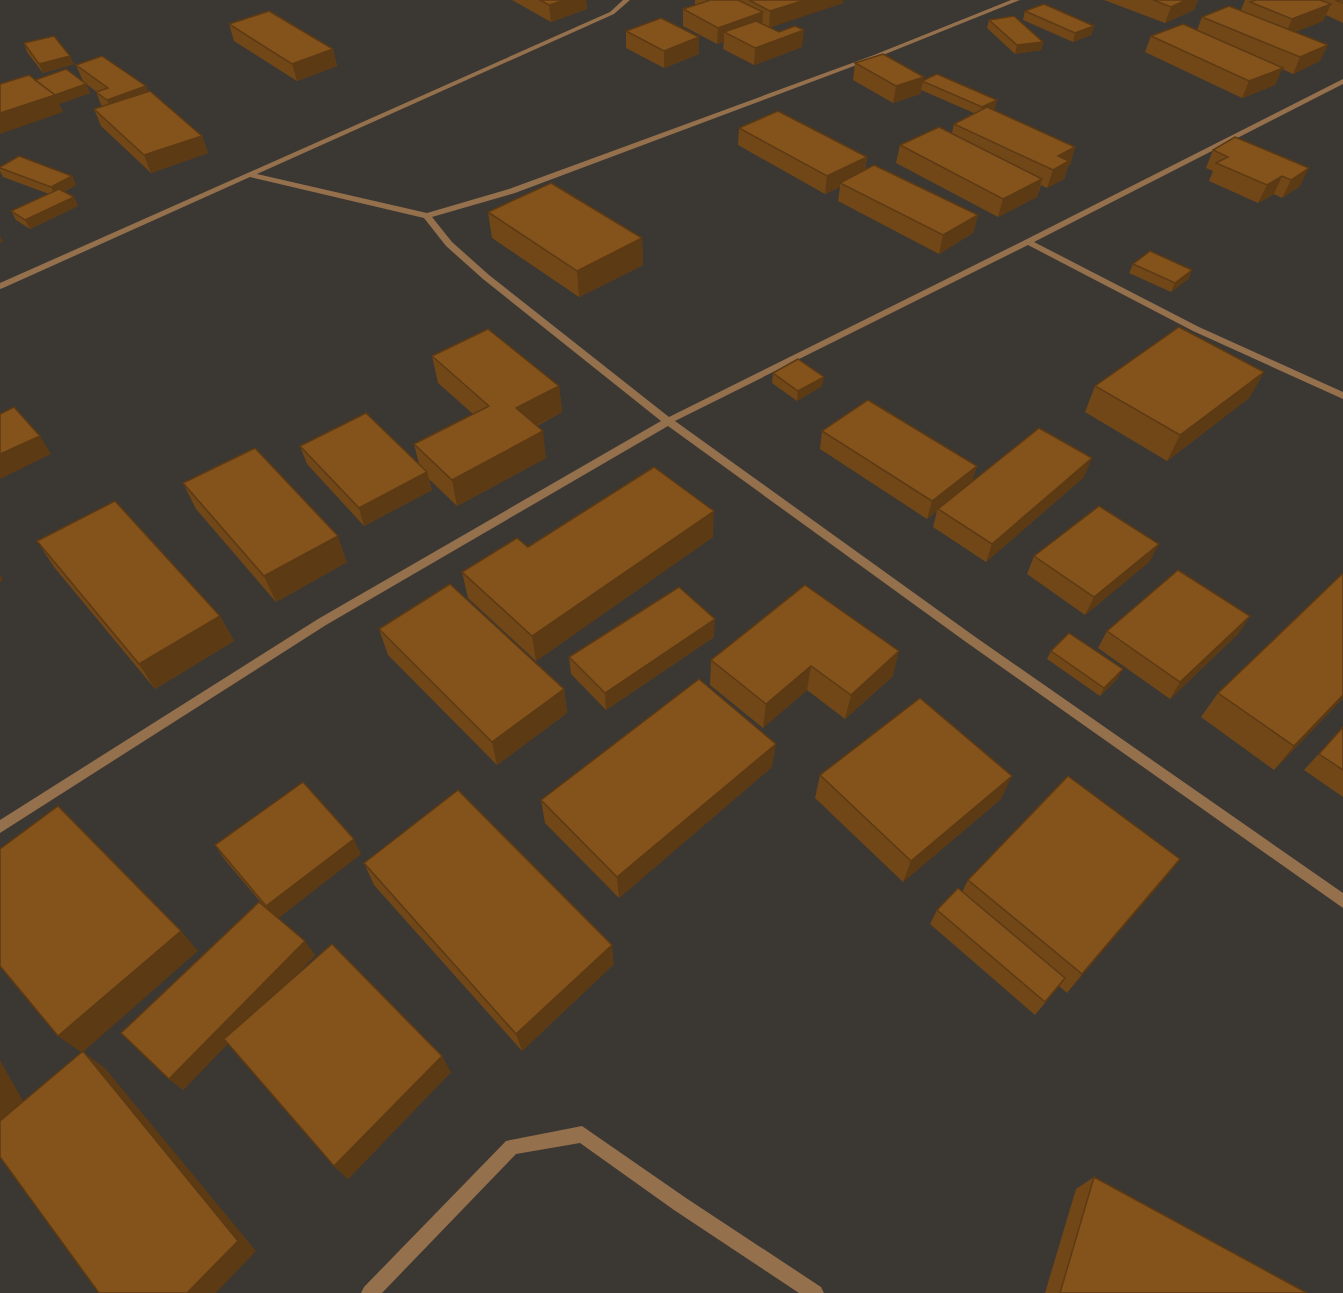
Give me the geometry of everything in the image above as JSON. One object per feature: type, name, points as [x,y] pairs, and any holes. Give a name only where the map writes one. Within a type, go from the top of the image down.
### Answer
[{"type":"street","points":[[0,286],[612,13],[627,0]]},
{"type":"street","points":[[250,175],[427,216],[512,191],[876,56],[1017,0]]},
{"type":"street","points":[[0,827],[322,622],[668,421],[1028,242],[1343,81]]},
{"type":"street","points":[[427,216],[449,244],[486,277],[668,421],[980,646],[1343,902]]},
{"type":"street","points":[[1028,242],[1197,329],[1343,396]]},
{"type":"street","points":[[370,1293],[512,1147],[582,1134],[680,1204],[815,1293]]},
{"type":"building","points":[[540,0],[565,0],[549,5]]},
{"type":"building","points":[[707,0],[738,0],[763,12],[718,28],[683,9]]},
{"type":"building","points":[[749,0],[805,0],[770,11]]},
{"type":"building","points":[[1153,0],[1186,0],[1171,7]]},
{"type":"building","points":[[1256,0],[1320,0],[1331,4],[1292,19],[1250,2]]},
{"type":"building","points":[[1044,4],[1094,26],[1075,33],[1025,11]]},
{"type":"building","points":[[1229,6],[1328,45],[1300,57],[1202,17]]},
{"type":"building","points":[[269,11],[333,49],[292,64],[229,24]]},
{"type":"building","points":[[1014,16],[1043,42],[1017,45],[989,20]]},
{"type":"building","points":[[661,18],[699,37],[664,51],[626,31]]},
{"type":"building","points":[[756,21],[779,32],[795,26],[804,30],[755,48],[724,32]]},
{"type":"building","points":[[1183,24],[1283,68],[1249,81],[1151,36]]},
{"type":"building","points":[[54,36],[70,56],[39,64],[24,43]]},
{"type":"building","points":[[883,54],[924,77],[896,86],[855,63]]},
{"type":"building","points":[[102,56],[146,86],[107,100],[96,92],[108,88],[76,65]]},
{"type":"building","points":[[66,69],[86,84],[55,95],[35,80]]},
{"type":"building","points":[[937,74],[997,100],[982,107],[922,81]]},
{"type":"building","points":[[29,75],[55,95],[0,113],[0,84]]},
{"type":"building","points":[[150,91],[202,136],[144,155],[94,109]]},
{"type":"building","points":[[987,107],[1075,147],[1058,156],[1069,161],[1053,170],[954,124]]},
{"type":"building","points":[[778,111],[867,157],[827,176],[739,128]]},
{"type":"building","points":[[939,127],[1042,179],[1003,199],[900,145]]},
{"type":"building","points":[[1235,137],[1309,168],[1291,180],[1282,176],[1267,185],[1216,163],[1228,157],[1213,150]]},
{"type":"building","points":[[19,156],[72,176],[51,187],[0,168]]},
{"type":"building","points":[[874,165],[978,215],[943,235],[840,183]]},
{"type":"building","points":[[551,183],[642,238],[577,271],[488,212]]},
{"type":"building","points":[[59,189],[74,197],[25,220],[11,211]]},
{"type":"building","points":[[1150,251],[1192,270],[1175,283],[1133,264]]},
{"type":"building","points":[[1179,327],[1264,372],[1180,435],[1095,386]]},
{"type":"building","points":[[488,329],[559,386],[516,408],[543,431],[452,480],[414,444],[489,406],[432,356]]},
{"type":"building","points":[[798,359],[824,377],[798,391],[773,373]]},
{"type":"building","points":[[868,400],[977,466],[932,501],[822,431]]},
{"type":"building","points":[[14,407],[40,436],[0,454],[0,414]]},
{"type":"building","points":[[366,413],[427,472],[359,508],[300,446]]},
{"type":"building","points":[[1039,428],[1092,458],[992,544],[938,509]]},
{"type":"building","points":[[255,448],[338,536],[264,576],[183,483]]},
{"type":"building","points":[[654,467],[714,511],[532,636],[462,572],[517,538],[528,547]]},
{"type":"building","points":[[115,501],[220,616],[139,664],[37,541]]},
{"type":"building","points":[[1099,506],[1159,544],[1094,597],[1034,556]]},
{"type":"building","points":[[1178,570],[1250,616],[1180,682],[1107,631]]},
{"type":"building","points":[[1342,574],[1343,695],[1294,746],[1218,693]]},
{"type":"building","points":[[450,584],[564,689],[492,742],[379,629]]},
{"type":"building","points":[[805,585],[899,651],[851,695],[811,666],[766,704],[711,660]]},
{"type":"building","points":[[679,587],[715,619],[605,693],[569,657]]},
{"type":"building","points":[[1069,633],[1123,669],[1104,688],[1051,651]]},
{"type":"building","points":[[699,679],[776,744],[617,877],[541,800]]},
{"type":"building","points":[[920,698],[1012,776],[911,861],[820,775]]},
{"type":"building","points":[[1343,727],[1343,770],[1319,754]]},
{"type":"building","points":[[1068,776],[1180,859],[1082,974],[968,880]]},
{"type":"building","points":[[303,782],[354,839],[266,906],[215,845]]},
{"type":"building","points":[[458,790],[612,945],[516,1034],[364,863]]},
{"type":"building","points":[[58,806],[181,931],[58,1036],[0,966],[0,849]]},
{"type":"building","points":[[958,888],[1065,978],[1045,1002],[937,910]]},
{"type":"building","points":[[259,902],[305,941],[169,1079],[121,1033]]},
{"type":"building","points":[[332,944],[442,1056],[334,1166],[224,1039]]},
{"type":"building","points":[[83,1051],[238,1241],[187,1293],[99,1293],[0,1157],[0,1121]]},
{"type":"building","points":[[1094,1177],[1307,1293],[1060,1293]]}]
